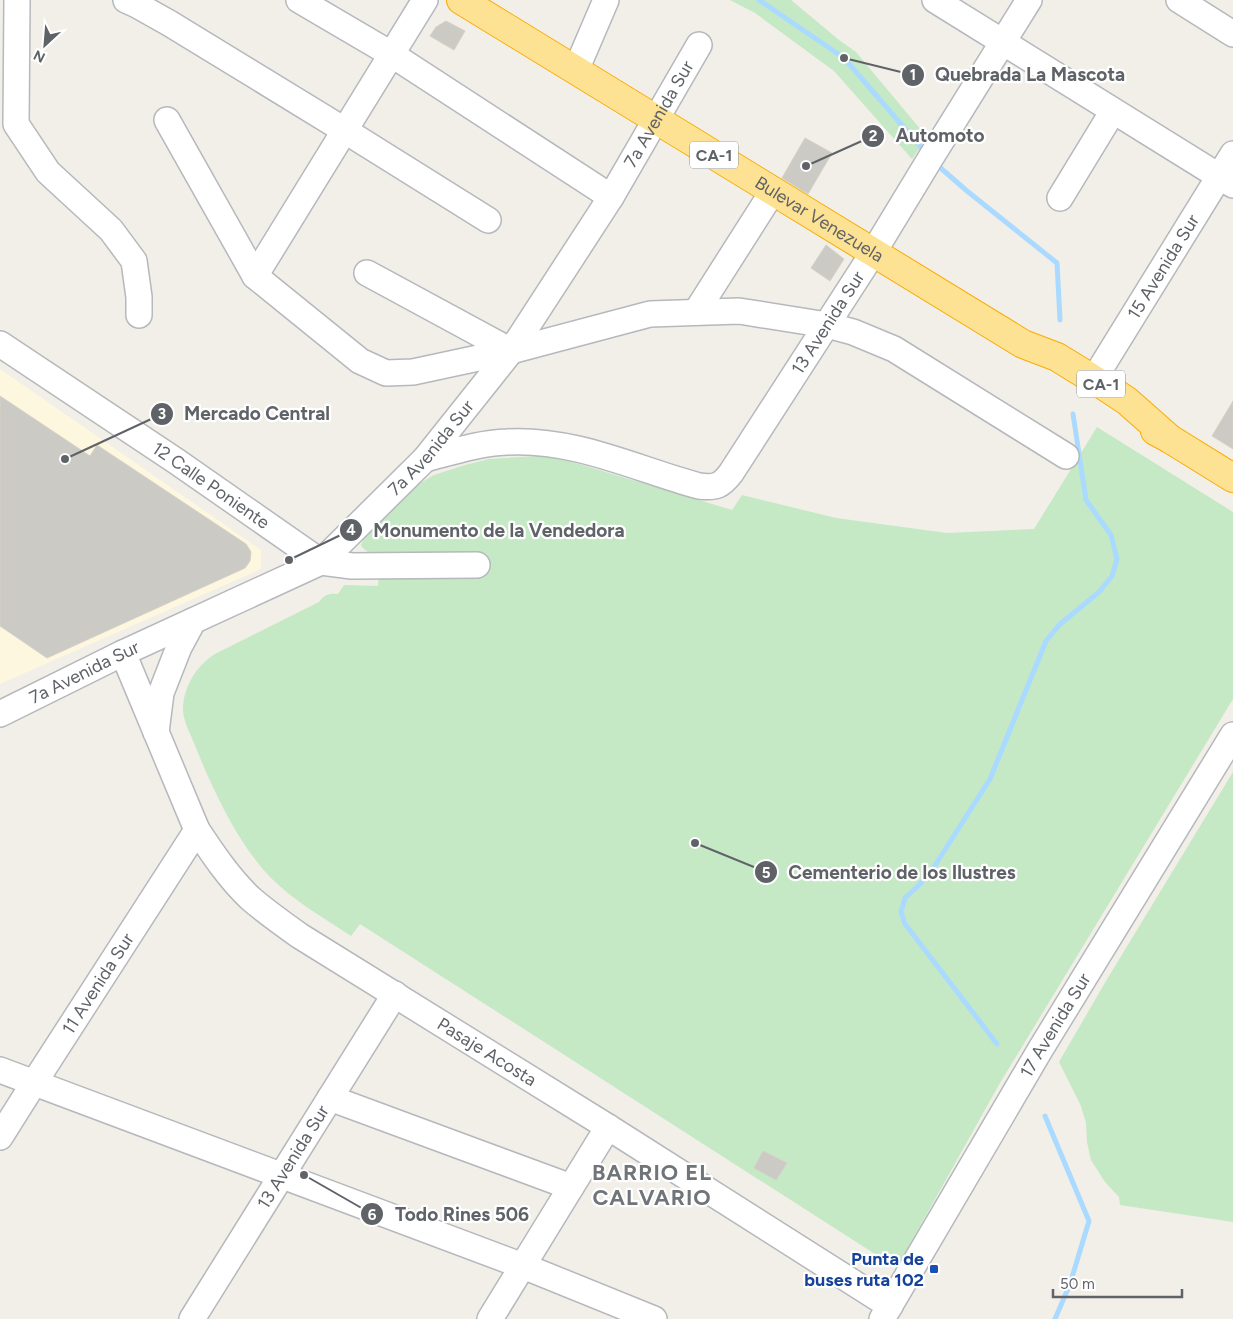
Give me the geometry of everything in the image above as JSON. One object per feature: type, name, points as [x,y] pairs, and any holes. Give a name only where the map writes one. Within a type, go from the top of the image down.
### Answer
[{"type":"highway","name":"Bulevar Venezuela","points":[[461,0],[1023,344],[1057,357],[1094,379],[1127,401],[1170,439]]},
{"type":"highway","name":"Bulevar Venezuela","points":[[1023,344],[1048,368],[1119,413],[1170,439],[1233,478]]},
{"type":"street","points":[[17,0],[16,124],[48,172],[110,230],[134,261],[139,297],[139,315]]},
{"type":"street","points":[[126,0],[169,23],[488,220]]},
{"type":"street","points":[[299,0],[391,54],[610,197]]},
{"type":"street","points":[[255,276],[425,0]]},
{"type":"street","points":[[576,70],[606,0]]},
{"type":"street","points":[[934,0],[1226,181]]},
{"type":"street","name":"13 Avenida Sur","points":[[425,459],[497,443],[539,442],[584,450],[699,486],[714,487],[722,483],[731,473],[873,253],[1029,0]]},
{"type":"street","points":[[1179,0],[1233,34]]},
{"type":"street","name":"7a Avenida Sur","points":[[0,714],[123,653],[321,562],[425,459],[511,351],[610,197],[699,45]]},
{"type":"street","points":[[1060,198],[1113,111]]},
{"type":"street","points":[[167,120],[255,276],[360,361],[386,373],[413,372],[511,351],[650,314],[739,311],[827,325],[853,332],[894,349],[1066,456]]},
{"type":"street","name":"15 Avenida Sur","points":[[1094,379],[1226,181],[1233,154]]},
{"type":"street","points":[[696,312],[773,191]]},
{"type":"street","points":[[367,272],[511,351]]},
{"type":"street","name":"12 Calle Poniente","points":[[0,344],[183,465],[321,562]]},
{"type":"street","points":[[321,562],[352,566],[477,565]]},
{"type":"street","points":[[156,732],[161,693],[179,647],[193,621]]},
{"type":"street","name":"Pasaje Acosta","points":[[123,653],[197,830],[234,881],[263,909],[300,936],[608,1127],[886,1313]]},
{"type":"street","name":"17 Avenida Sur","points":[[886,1313],[1040,1050],[1233,735]]},
{"type":"street","name":"11 Avenida Sur","points":[[0,1137],[197,830]]},
{"type":"street","name":"13 Avenida Sur","points":[[192,1319],[395,994]]},
{"type":"street","points":[[0,1070],[523,1266],[648,1318]]},
{"type":"street","points":[[330,1098],[571,1187]]},
{"type":"street","points":[[490,1319],[608,1127]]},
{"type":"shaded area","points":[[0,369],[261,550],[261,569],[0,684]]},
{"type":"green space","points":[[730,0],[791,0],[856,52],[927,137],[912,159],[834,71],[755,13]]},
{"type":"green space","points":[[1097,427],[1233,512],[1233,699],[1000,1083],[901,1260],[896,1264],[889,1263],[360,924],[351,936],[289,894],[259,864],[236,832],[209,778],[186,723],[183,711],[188,686],[202,665],[215,654],[319,602],[327,595],[338,594],[344,585],[378,586],[381,555],[365,550],[361,545],[364,538],[402,496],[434,475],[489,459],[538,456],[569,461],[732,510],[742,495],[836,518],[947,533],[1034,529]]},
{"type":"green space","points":[[1233,772],[1233,1222],[1120,1205],[1119,1197],[1105,1182],[1091,1160],[1087,1142],[1086,1123],[1081,1106],[1059,1062]]},
{"type":"building","points":[[446,21],[465,31],[454,50],[430,36],[436,27]]},
{"type":"building","points":[[805,138],[832,153],[808,194],[782,178]]},
{"type":"building","points":[[826,245],[844,259],[830,281],[811,268]]},
{"type":"building","points":[[0,396],[90,456],[97,445],[246,544],[251,552],[250,561],[245,568],[47,658],[0,626]]},
{"type":"building","points":[[1233,401],[1233,449],[1212,436]]},
{"type":"building","points":[[763,1151],[787,1163],[776,1180],[754,1168]]},
{"type":"waterway","points":[[759,0],[844,58],[925,152]]},
{"type":"waterway","points":[[936,164],[1057,263],[1060,320]]},
{"type":"waterway","points":[[997,1044],[905,924],[901,912],[905,898],[932,870],[990,779],[1046,641],[1059,625],[1099,592],[1112,576],[1117,559],[1111,535],[1086,500],[1073,414]]},
{"type":"waterway","points":[[1045,1116],[1089,1221],[1070,1284],[1055,1319]]},
{"type":"place","name":"Quebrada La Mascota","points":[[844,58]]},
{"type":"place","name":"Automoto","points":[[806,166]]},
{"type":"place","name":"Mercado Central","points":[[65,459]]},
{"type":"place","name":"Monumento de la Vendedora","points":[[289,560]]},
{"type":"place","name":"Cementerio de los Ilustres","points":[[695,843]]},
{"type":"place","name":"Todo Rines 506","points":[[304,1175]]},
{"type":"place","name":"Punta de buses ruta 102","points":[[934,1269]]},
{"type":"district","name":"BARRIO EL CALVARIO","points":[[652,1184]]}]
